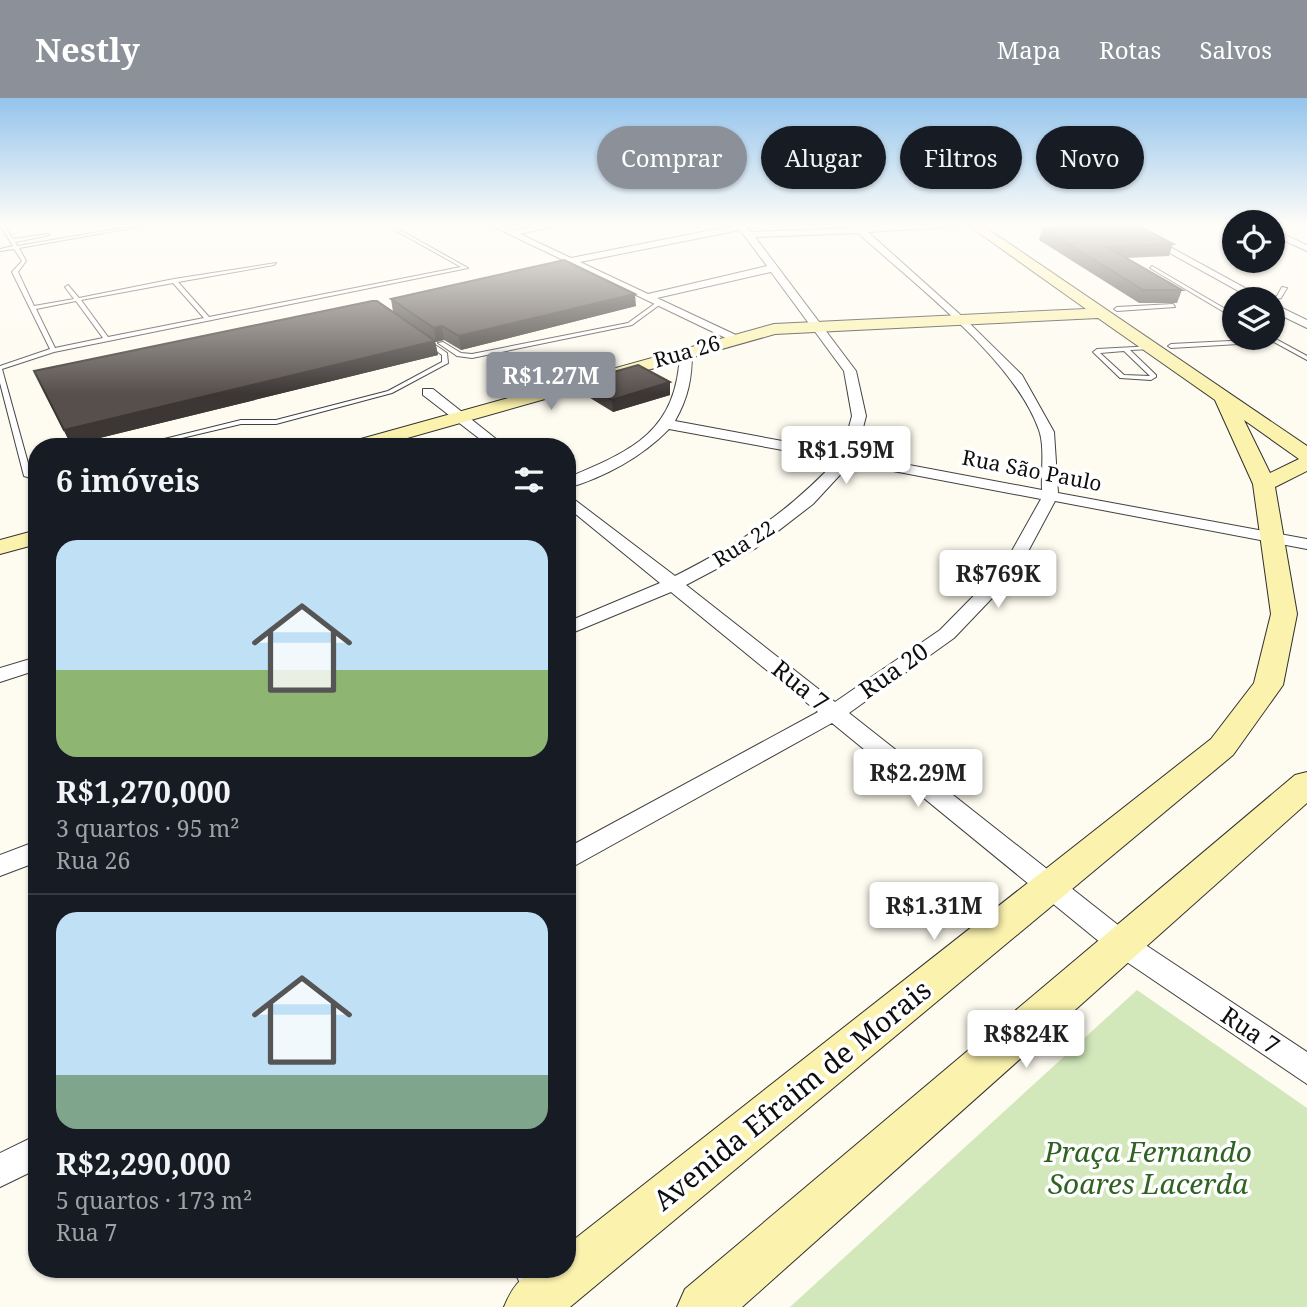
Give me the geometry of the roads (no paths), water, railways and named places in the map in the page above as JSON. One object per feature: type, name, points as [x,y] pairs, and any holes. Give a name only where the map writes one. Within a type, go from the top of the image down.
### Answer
[{"type":"street","points":[[613,281],[734,338]]},
{"type":"street","points":[[647,297],[715,281]]},
{"type":"street","name":"Rua 22","points":[[576,625],[673,584],[750,544],[807,501],[848,457],[859,416],[850,371],[784,281]]},
{"type":"street","points":[[918,281],[1018,378],[1047,432],[1050,496]]},
{"type":"street","points":[[1063,281],[1110,311]]},
{"type":"street","points":[[1069,281],[1162,347],[1307,438]]},
{"type":"street","name":"Rua 26","points":[[385,438],[734,338],[774,329],[1110,311]]},
{"type":"street","points":[[1285,313],[1307,325]]},
{"type":"street","points":[[1162,347],[1222,395],[1307,455]]},
{"type":"street","points":[[576,479],[619,462],[667,424],[681,403],[688,372],[686,352]]},
{"type":"street","points":[[428,392],[488,438]]},
{"type":"street","name":"Avenida Efraim de Morais","points":[[576,1265],[1222,747],[1268,685],[1284,614],[1290,541],[1222,395]]},
{"type":"street","name":"Rua São Paulo","points":[[667,424],[1290,541]]},
{"type":"street","points":[[1264,484],[1307,463]]},
{"type":"street","name":"Rua 20","points":[[576,855],[834,713],[947,634],[1012,568],[1050,496]]},
{"type":"street","name":"Rua 7","points":[[576,506],[1122,944],[1307,1069]]},
{"type":"street","points":[[0,547],[28,539]]},
{"type":"street","points":[[0,676],[28,666]]},
{"type":"street","points":[[703,1307],[1307,784]]},
{"type":"street","points":[[0,866],[28,855]]},
{"type":"street","points":[[0,1171],[28,1156]]},
{"type":"street","name":"Avenida Efraim de Morais","points":[[540,1294],[560,1278]]},
{"type":"lane","points":[[20,281],[53,350]]},
{"type":"lane","points":[[33,308],[172,281]]},
{"type":"lane","points":[[174,281],[206,319]]},
{"type":"lane","points":[[28,476],[0,370],[53,350],[398,281]]},
{"type":"lane","points":[[1176,281],[1222,309]]},
{"type":"lane","points":[[68,287],[106,339]]},
{"type":"lane","points":[[174,438],[241,422],[276,422],[390,392],[445,363],[445,354],[423,335],[456,354],[472,356],[629,324],[659,303]]},
{"type":"lane","points":[[1110,311],[1173,306]]},
{"type":"lane","points":[[1125,349],[1153,377],[1122,377],[1096,352],[1125,349],[1222,343]]},
{"type":"lane","points":[[1285,346],[1307,358]]},
{"type":"park label","name":"Praça Fernando Soares Lacerda","points":[[1148,1168]]}]
